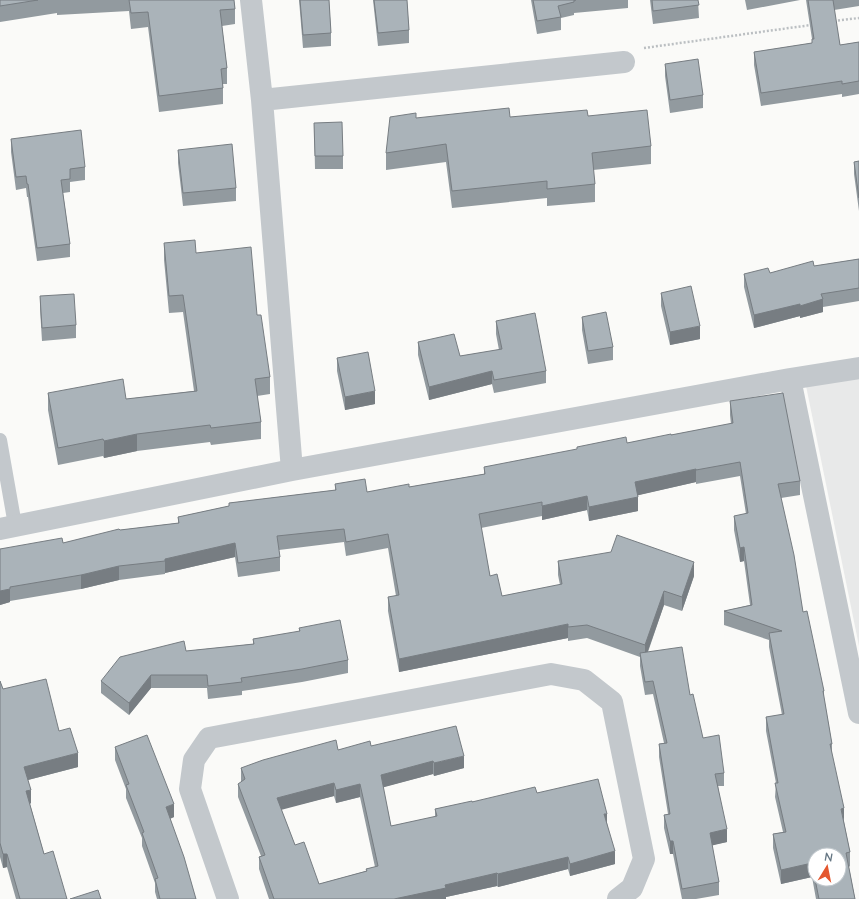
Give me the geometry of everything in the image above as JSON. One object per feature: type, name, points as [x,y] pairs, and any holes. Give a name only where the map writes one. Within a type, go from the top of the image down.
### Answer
[{"type":"street","points":[[251,0],[262,100],[292,470]]},
{"type":"street","points":[[262,100],[624,62]]},
{"type":"street","points":[[8,527],[292,470],[790,379],[859,368]]},
{"type":"street","points":[[790,379],[859,713]]},
{"type":"street","points":[[228,899],[190,789],[194,760],[209,738],[551,674],[584,680],[612,702],[644,859],[632,888],[618,899]]},
{"type":"lane","points":[[0,440],[8,527]]},
{"type":"path","points":[[828,22],[859,18]]},
{"type":"path","points":[[624,62],[642,49],[812,24]]},
{"type":"shaded area","points":[[859,365],[859,646],[804,376]]},
{"type":"building","points":[[0,0],[38,0],[0,6]]},
{"type":"building","points":[[129,0],[234,0],[235,9],[220,10],[227,68],[221,69],[223,88],[159,96],[148,12],[131,13]]},
{"type":"building","points":[[300,0],[329,0],[331,33],[303,35]]},
{"type":"building","points":[[374,0],[407,0],[409,30],[378,33]]},
{"type":"building","points":[[533,0],[574,0],[574,2],[558,6],[561,17],[537,21]]},
{"type":"building","points":[[652,0],[698,0],[699,5],[653,11]]},
{"type":"building","points":[[808,0],[833,0],[840,45],[859,42],[859,81],[842,84],[842,81],[761,93],[754,52],[812,43],[812,39],[814,39]]},
{"type":"building","points":[[698,59],[703,95],[670,100],[665,64]]},
{"type":"building","points":[[509,108],[510,117],[587,110],[588,116],[647,110],[651,146],[592,153],[595,184],[547,189],[547,181],[452,191],[446,144],[386,153],[390,117],[416,113],[416,118]]},
{"type":"building","points":[[342,122],[343,156],[315,156],[314,123]]},
{"type":"building","points":[[81,130],[85,167],[70,169],[70,179],[61,180],[70,244],[37,248],[28,184],[26,176],[16,177],[11,139]]},
{"type":"building","points":[[232,144],[236,188],[183,193],[178,150]]},
{"type":"building","points":[[859,161],[859,198],[854,162]]},
{"type":"building","points":[[195,240],[196,253],[251,247],[257,315],[261,315],[270,377],[255,379],[261,422],[211,428],[210,425],[137,434],[58,448],[48,393],[123,379],[126,399],[197,391],[183,295],[169,296],[164,243]]},
{"type":"building","points":[[859,259],[859,288],[821,294],[823,299],[800,306],[800,304],[754,315],[744,274],[768,268],[770,273],[813,261],[814,266]]},
{"type":"building","points":[[691,286],[700,326],[670,332],[661,293]]},
{"type":"building","points":[[74,294],[76,325],[42,328],[40,296]]},
{"type":"building","points":[[606,312],[613,347],[588,351],[582,317]]},
{"type":"building","points":[[535,313],[546,371],[494,380],[492,371],[429,387],[418,342],[454,334],[460,356],[502,349],[496,321]]},
{"type":"building","points":[[368,352],[375,391],[345,397],[337,358]]},
{"type":"building","points":[[783,393],[800,481],[778,484],[794,555],[803,612],[807,611],[824,691],[832,744],[830,744],[844,808],[841,809],[850,852],[847,853],[847,847],[807,847],[807,864],[781,870],[773,834],[786,832],[775,783],[778,783],[766,717],[784,714],[769,633],[782,631],[724,611],[752,605],[744,547],[740,548],[734,516],[748,513],[740,462],[696,469],[635,482],[638,497],[589,507],[587,496],[542,506],[542,502],[479,514],[490,576],[497,574],[502,596],[562,584],[558,561],[611,552],[617,535],[694,562],[682,597],[664,591],[645,645],[587,625],[568,627],[568,624],[399,659],[388,597],[399,595],[388,534],[346,542],[344,529],[277,536],[280,557],[238,563],[235,543],[165,559],[165,561],[119,566],[81,575],[10,587],[10,589],[0,591],[0,549],[62,538],[63,543],[119,529],[179,523],[178,517],[229,506],[229,503],[336,490],[335,484],[365,479],[367,492],[409,484],[409,487],[485,474],[484,467],[577,449],[577,447],[626,437],[627,443],[733,423],[730,401]]},
{"type":"building","points":[[340,620],[348,660],[302,669],[241,678],[242,682],[208,686],[207,675],[151,675],[129,703],[101,681],[120,657],[184,641],[186,651],[254,644],[253,639],[300,631],[299,628]]},
{"type":"building","points":[[682,647],[690,695],[693,694],[703,738],[719,735],[724,773],[715,774],[727,829],[710,833],[719,882],[682,889],[673,841],[670,841],[664,815],[670,814],[659,744],[667,743],[653,681],[645,682],[640,653]]},
{"type":"building","points":[[46,679],[59,731],[70,728],[78,753],[24,767],[31,790],[26,791],[44,854],[53,851],[67,899],[20,899],[7,854],[3,854],[0,843],[0,681],[3,689]]},
{"type":"building","points":[[456,726],[464,756],[434,763],[433,761],[381,775],[391,826],[437,816],[435,809],[535,787],[537,793],[598,779],[607,814],[604,814],[615,851],[570,864],[568,857],[445,885],[446,888],[394,899],[274,899],[259,857],[265,855],[238,784],[245,779],[241,768],[263,760],[336,740],[338,750],[370,741],[371,746]],"holes":[[[334,783],[336,790],[360,784],[378,866],[366,869],[367,871],[319,884],[304,842],[295,845],[277,798]]]},
{"type":"building","points":[[147,735],[174,804],[166,807],[184,857],[196,899],[160,899],[155,879],[158,878],[142,833],[144,832],[126,785],[129,784],[115,747]]},
{"type":"building","points":[[847,858],[855,899],[819,899],[817,887],[847,887]]},
{"type":"building","points":[[98,890],[101,899],[70,899]]}]
